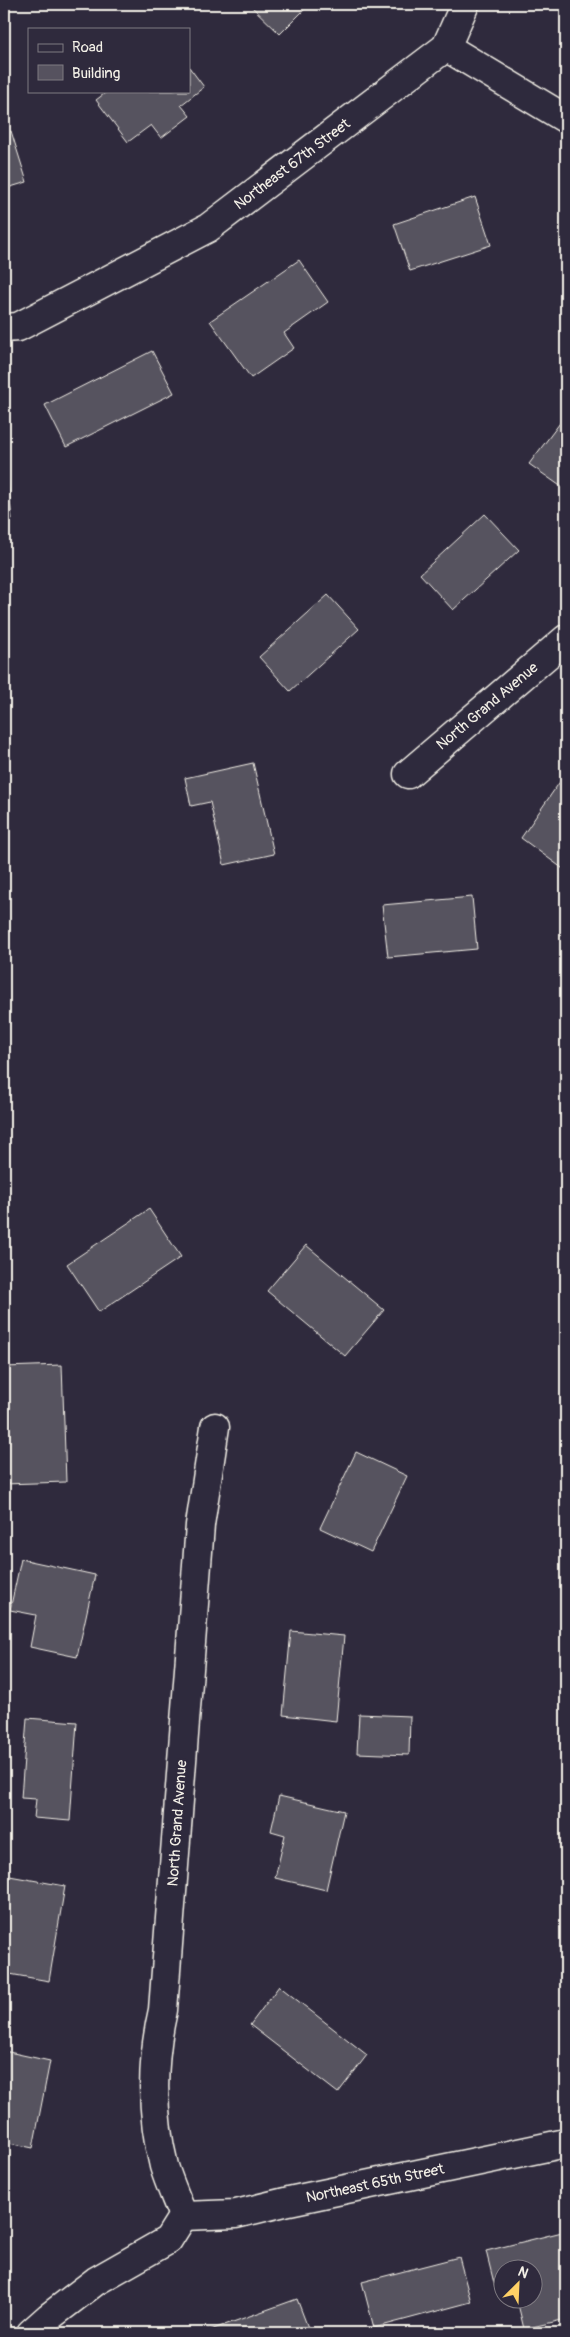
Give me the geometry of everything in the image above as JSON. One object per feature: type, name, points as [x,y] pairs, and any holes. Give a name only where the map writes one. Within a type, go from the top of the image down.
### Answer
[{"type":"street","points":[[465,4],[446,47],[566,119]]},
{"type":"street","name":"Northeast 67th Street","points":[[4,328],[18,327],[208,228],[446,47]]},
{"type":"street","name":"North Grand Avenue","points":[[408,774],[566,639]]},
{"type":"street","name":"North Grand Avenue","points":[[183,2216],[163,2158],[155,2115],[154,2063],[163,2010],[200,1525],[215,1427]]},
{"type":"street","name":"Northeast 65th Street","points":[[183,2216],[236,2214],[289,2201],[566,2143]]},
{"type":"street","points":[[31,2333],[49,2316],[96,2281],[168,2240],[183,2216]]},
{"type":"building","points":[[249,4],[310,4],[280,34]]},
{"type":"building","points":[[190,68],[204,87],[181,105],[190,116],[161,138],[151,125],[128,142],[96,100],[107,92],[190,92]]},
{"type":"building","points":[[11,131],[27,182],[4,189],[4,133]]},
{"type":"building","points":[[475,197],[491,245],[410,271],[394,224]]},
{"type":"building","points":[[299,260],[328,302],[284,333],[294,348],[251,378],[210,321]]},
{"type":"building","points":[[152,351],[174,393],[66,447],[45,405]]},
{"type":"building","points":[[566,415],[566,490],[529,464]]},
{"type":"building","points":[[4,447],[12,519],[4,520]]},
{"type":"building","points":[[485,514],[519,550],[453,610],[420,574]]},
{"type":"building","points":[[328,595],[359,629],[290,691],[259,657]]},
{"type":"building","points":[[253,763],[274,854],[224,865],[210,802],[191,806],[185,778]]},
{"type":"building","points":[[566,773],[566,871],[521,838]]},
{"type":"building","points":[[472,897],[477,949],[388,957],[382,905]]},
{"type":"building","points":[[149,1209],[181,1257],[99,1312],[67,1264]]},
{"type":"building","points":[[306,1245],[384,1310],[345,1356],[267,1291]]},
{"type":"building","points":[[62,1365],[66,1482],[4,1484],[4,1367]]},
{"type":"building","points":[[356,1452],[407,1476],[371,1552],[320,1528]]},
{"type":"building","points":[[21,1559],[95,1575],[77,1657],[30,1647],[36,1615],[10,1610]]},
{"type":"building","points":[[291,1631],[344,1636],[336,1721],[283,1715]]},
{"type":"building","points":[[359,1714],[410,1716],[409,1755],[357,1753]]},
{"type":"building","points":[[27,1718],[77,1722],[70,1821],[34,1818],[36,1799],[21,1798]]},
{"type":"building","points":[[279,1796],[344,1811],[326,1890],[275,1878],[285,1835],[271,1831]]},
{"type":"building","points":[[4,1875],[65,1886],[49,1981],[4,1973]]},
{"type":"building","points":[[566,1953],[566,1968],[560,1965]]},
{"type":"building","points":[[279,1986],[367,2055],[338,2093],[250,2025]]},
{"type":"building","points":[[4,2051],[50,2061],[33,2148],[4,2142]]},
{"type":"building","points":[[566,2231],[566,2319],[524,2329],[519,2310],[542,2310],[542,2260],[492,2260],[492,2275],[486,2251]]},
{"type":"building","points":[[459,2257],[471,2302],[374,2328],[362,2282]]},
{"type":"building","points":[[297,2299],[310,2333],[205,2332]]}]
